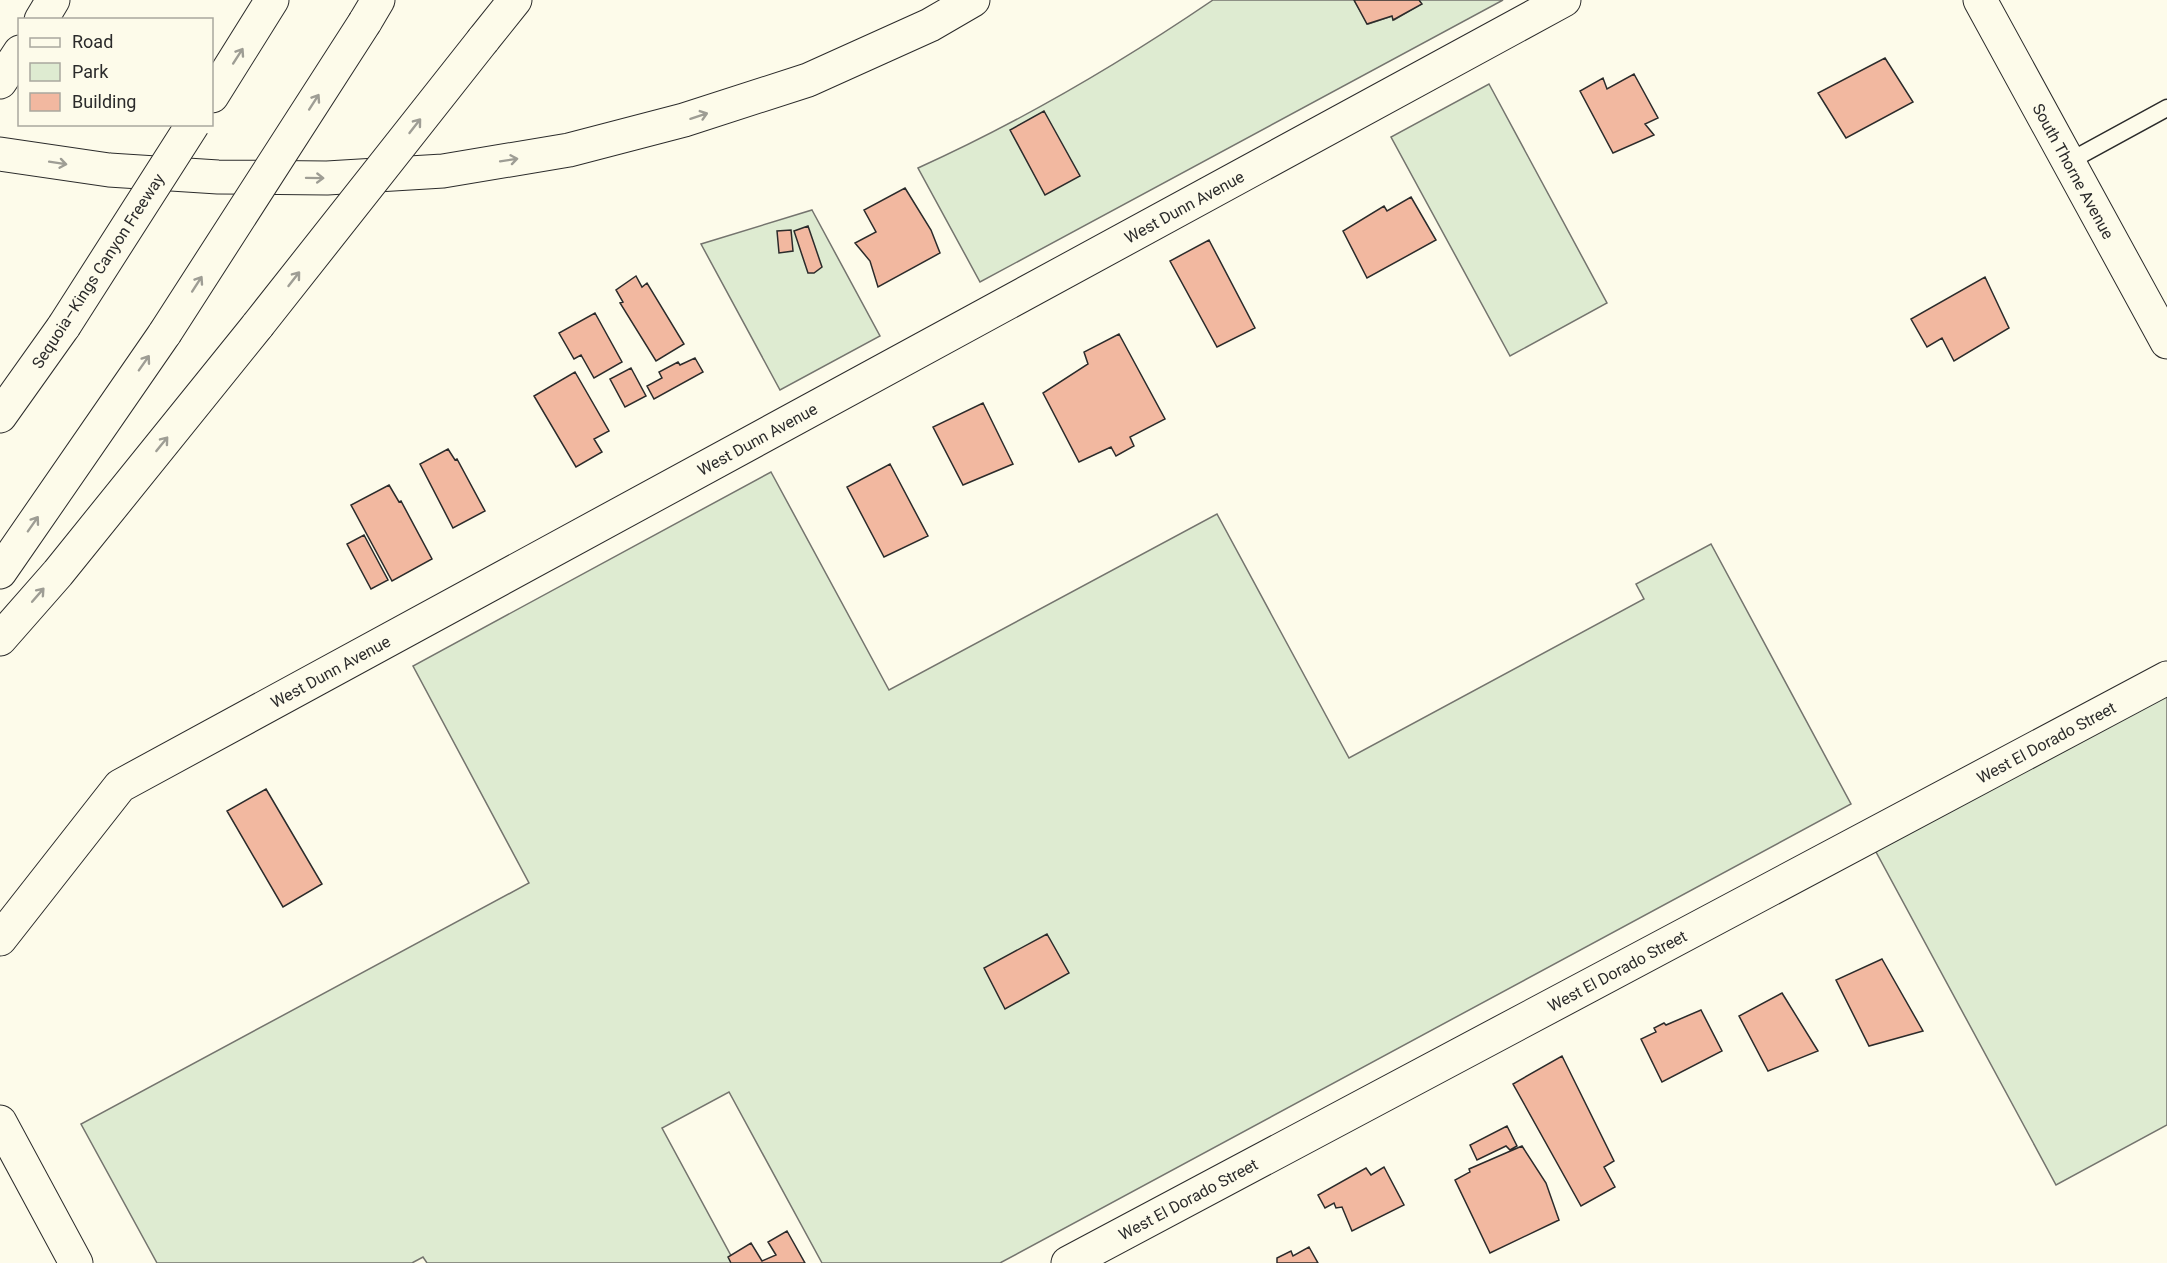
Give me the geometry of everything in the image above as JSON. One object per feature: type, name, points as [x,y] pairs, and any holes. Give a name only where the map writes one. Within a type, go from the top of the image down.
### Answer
[{"type":"main road","points":[[42,18],[53,0]]},
{"type":"main road","points":[[0,639],[58,573],[258,325],[515,0]]},
{"type":"main road","points":[[0,154],[109,170],[218,177],[327,178],[443,171],[569,150],[695,117],[808,80],[930,25],[974,0]]},
{"type":"main road","name":"West Dunn Avenue","points":[[0,939],[120,786],[1564,0]]},
{"type":"main road","name":"South Thorne Avenue","points":[[1980,0],[2167,342]]},
{"type":"main road","points":[[213,94],[268,8]]},
{"type":"main road","points":[[0,572],[165,333],[371,11]]},
{"type":"main road","points":[[0,82],[18,55]]},
{"type":"main road","name":"Sequoia–Kings Canyon Freeway","points":[[0,416],[64,326],[192,126]]},
{"type":"main road","name":"West El Dorado Street","points":[[1068,1263],[2167,678]]},
{"type":"main road","points":[[4,1140],[76,1263]]},
{"type":"lane","points":[[2068,162],[2167,108]]},
{"type":"green space","points":[[1213,0],[1354,0],[1368,24],[1392,16],[1394,20],[1421,4],[1419,0],[1503,0],[980,282],[918,168],[995,131],[1069,90],[1142,47]]},
{"type":"green space","points":[[1489,84],[1607,303],[1510,356],[1391,137]]},
{"type":"green space","points":[[812,210],[880,336],[780,390],[701,244]]},
{"type":"green space","points":[[771,472],[889,690],[1217,514],[1349,758],[1644,599],[1636,584],[1711,544],[1851,804],[1000,1263],[822,1263],[729,1092],[662,1128],[735,1263],[427,1263],[423,1257],[412,1263],[157,1263],[81,1124],[529,883],[413,666]]},
{"type":"green space","points":[[2167,692],[2167,1125],[2056,1185],[1875,850]]},
{"type":"building","points":[[1354,0],[1419,0],[1422,4],[1393,20],[1392,16],[1367,24]]},
{"type":"building","points":[[1885,58],[1913,102],[1846,138],[1818,93]]},
{"type":"building","points":[[1634,74],[1658,118],[1645,124],[1654,135],[1613,153],[1580,91],[1603,78],[1607,89]]},
{"type":"building","points":[[1044,111],[1080,176],[1045,195],[1010,130]]},
{"type":"building","points":[[905,188],[931,230],[940,253],[878,287],[870,261],[855,243],[876,232],[864,210]]},
{"type":"building","points":[[1411,197],[1436,240],[1367,278],[1343,231],[1384,206],[1387,211]]},
{"type":"building","points":[[808,226],[822,267],[814,273],[808,273],[794,231]]},
{"type":"building","points":[[791,230],[793,251],[779,253],[777,231]]},
{"type":"building","points":[[1209,240],[1255,328],[1217,347],[1170,261]]},
{"type":"building","points":[[636,276],[642,287],[647,283],[684,344],[656,361],[620,303],[623,302],[616,290]]},
{"type":"building","points":[[1985,277],[2009,328],[1954,361],[1942,338],[1927,347],[1911,319]]},
{"type":"building","points":[[595,313],[622,362],[594,378],[581,355],[574,359],[559,333]]},
{"type":"building","points":[[1119,334],[1165,419],[1130,437],[1134,446],[1116,456],[1111,447],[1079,462],[1043,393],[1088,364],[1084,352]]},
{"type":"building","points":[[695,358],[703,372],[654,399],[647,386],[662,378],[659,372],[678,362],[680,365]]},
{"type":"building","points":[[631,368],[646,396],[625,407],[610,379]]},
{"type":"building","points":[[575,372],[609,431],[594,439],[602,452],[576,467],[534,396]]},
{"type":"building","points":[[983,403],[1013,464],[963,485],[933,427]]},
{"type":"building","points":[[448,449],[455,460],[457,459],[485,511],[453,528],[420,464]]},
{"type":"building","points":[[890,464],[928,536],[884,557],[847,487]]},
{"type":"building","points":[[389,485],[399,502],[401,501],[432,559],[392,581],[351,505]]},
{"type":"building","points":[[364,535],[388,580],[371,589],[347,544]]},
{"type":"building","points":[[266,789],[322,884],[283,907],[227,811]]},
{"type":"building","points":[[1047,934],[1069,973],[1005,1009],[984,968]]},
{"type":"building","points":[[1882,959],[1923,1031],[1869,1046],[1836,980]]},
{"type":"building","points":[[1782,993],[1818,1051],[1768,1071],[1739,1016]]},
{"type":"building","points":[[1701,1010],[1722,1051],[1662,1082],[1641,1039],[1656,1032],[1654,1028],[1664,1023],[1666,1025]]},
{"type":"building","points":[[1562,1056],[1614,1161],[1604,1167],[1615,1187],[1581,1206],[1513,1084]]},
{"type":"building","points":[[1507,1126],[1517,1146],[1510,1150],[1506,1146],[1477,1160],[1470,1145]]},
{"type":"building","points":[[1522,1146],[1546,1183],[1559,1220],[1490,1253],[1455,1180],[1470,1172],[1469,1169]]},
{"type":"building","points":[[1384,1167],[1404,1205],[1352,1231],[1342,1207],[1336,1208],[1334,1203],[1325,1208],[1318,1195],[1366,1168],[1371,1175]]},
{"type":"building","points":[[787,1231],[805,1263],[731,1263],[728,1257],[751,1243],[762,1261],[776,1255],[768,1242]]},
{"type":"building","points":[[1309,1247],[1318,1263],[1277,1263],[1277,1258],[1291,1251],[1293,1256]]}]
